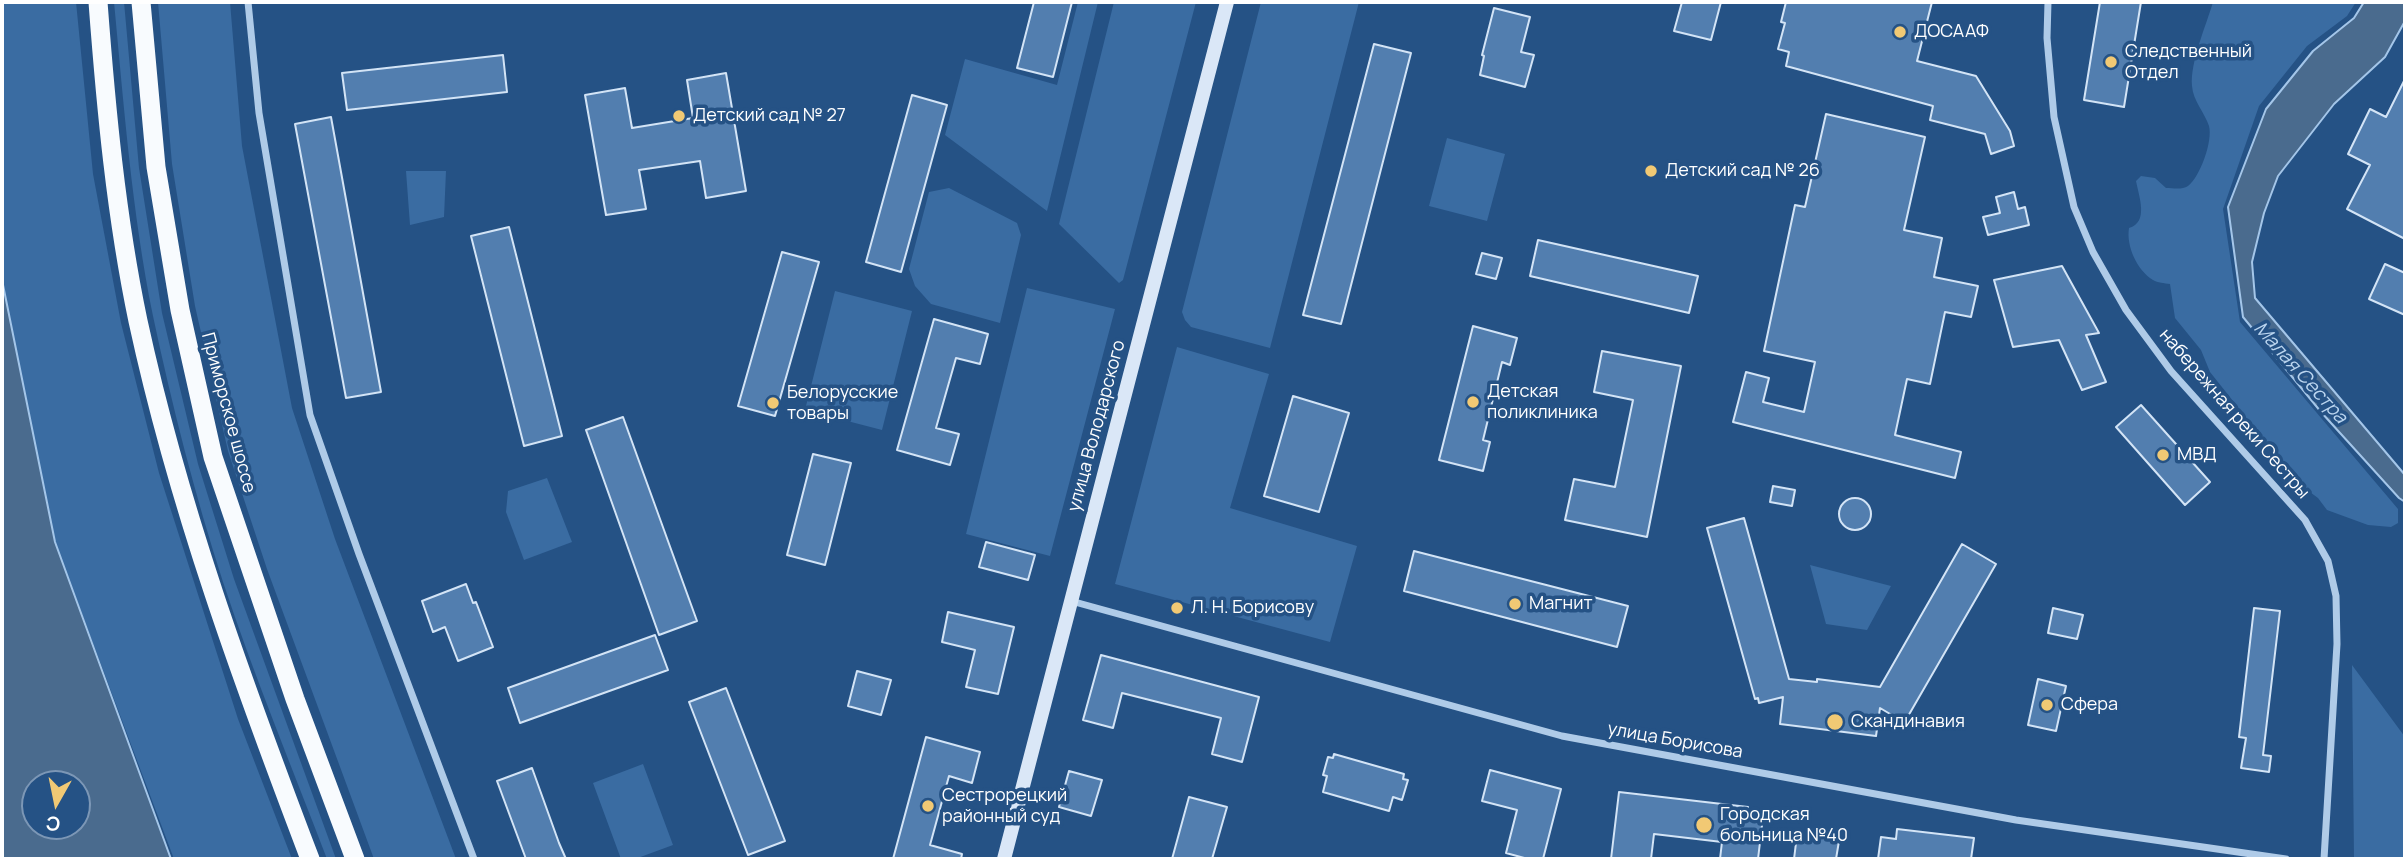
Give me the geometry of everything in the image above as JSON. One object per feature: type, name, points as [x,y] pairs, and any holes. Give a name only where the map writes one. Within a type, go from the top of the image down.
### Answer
[{"type":"highway","points":[[98,2],[114,172],[141,333],[175,471],[211,587],[310,859]]},
{"type":"highway","name":"Приморское шоссе","points":[[141,2],[156,167],[180,310],[214,457],[291,687],[355,859]]},
{"type":"main road","name":"улица Володарского","points":[[1004,859],[1227,2]]},
{"type":"street","points":[[248,2],[259,113],[310,415],[359,554],[474,859]]},
{"type":"street","name":"набережная реки Сестры","points":[[2048,2],[2054,117],[2074,207],[2094,252],[2126,310],[2171,371],[2305,520],[2328,561],[2336,596],[2337,643],[2324,859]]},
{"type":"street","name":"улица Борисова","points":[[1071,601],[1562,736],[2016,820],[2286,859]]},
{"type":"shaded area","points":[[2,2],[76,2],[93,174],[121,323],[159,473],[238,719],[292,859],[174,859],[55,542],[2,280]]},
{"type":"shaded area","points":[[114,2],[124,2],[139,168],[162,313],[198,464],[234,579],[336,859],[327,859],[247,652],[223,582],[185,450],[153,316],[139,238]]},
{"type":"shaded area","points":[[158,2],[230,2],[242,146],[292,408],[335,539],[456,859],[374,859],[267,569],[228,451],[195,306],[172,164]]},
{"type":"shaded area","points":[[1078,2],[1098,2],[1047,211],[945,135],[965,59],[1057,85]]},
{"type":"shaded area","points":[[1114,2],[1196,2],[1123,280],[1119,283],[1059,224]]},
{"type":"shaded area","points":[[1261,2],[1359,2],[1270,348],[1191,327],[1182,312]]},
{"type":"shaded area","points":[[2213,2],[2356,2],[2347,16],[2307,46],[2259,106],[2223,209],[2240,322],[2398,509],[2398,523],[2391,527],[2368,525],[2327,510],[2318,498],[2299,484],[2210,372],[2201,350],[2175,318],[2170,284],[2157,282],[2147,276],[2131,250],[2129,228],[2135,225],[2141,215],[2136,181],[2141,176],[2155,178],[2166,188],[2186,187],[2197,175],[2204,158],[2209,140],[2209,126],[2195,97],[2192,76]]},
{"type":"shaded area","points":[[1447,138],[1505,154],[1487,221],[1429,206]]},
{"type":"shaded area","points":[[406,171],[446,171],[444,217],[410,225]]},
{"type":"shaded area","points":[[949,188],[1017,223],[1021,235],[1000,323],[931,304],[915,286],[909,269],[929,192]]},
{"type":"shaded area","points":[[1027,288],[1115,309],[1050,556],[966,534]]},
{"type":"shaded area","points":[[835,291],[912,311],[882,430],[805,410]]},
{"type":"shaded area","points":[[1177,347],[1269,374],[1230,508],[1357,546],[1330,642],[1115,584]]},
{"type":"shaded area","points":[[547,478],[572,542],[524,560],[506,512],[508,491]]},
{"type":"shaded area","points":[[1810,565],[1891,586],[1867,630],[1826,624]]},
{"type":"shaded area","points":[[2352,665],[2405,737],[2405,859],[2354,859]]},
{"type":"shaded area","points":[[643,764],[673,845],[635,859],[621,859],[593,783]]},
{"type":"water","name":"Малая Сестра","points":[[2364,2],[2405,2],[2405,21],[2385,57],[2334,104],[2278,176],[2264,213],[2252,262],[2255,298],[2405,475],[2405,502],[2321,412],[2243,317],[2228,207],[2266,109],[2313,51],[2354,18]]},
{"type":"water","points":[[2,280],[55,542],[171,859],[2,859]]},
{"type":"building","points":[[1034,2],[1072,2],[1053,77],[1017,68]]},
{"type":"building","points":[[1682,2],[1721,2],[1711,40],[1674,31]]},
{"type":"building","points":[[1786,2],[1932,2],[1917,61],[1976,76],[2010,131],[2014,146],[1991,154],[1985,134],[1930,120],[1933,106],[1786,66],[1789,52],[1778,49],[1785,23],[1781,22]]},
{"type":"building","name":"Следственный Отдел","points":[[2100,2],[2141,2],[2124,107],[2084,100]]},
{"type":"building","points":[[1494,8],[1530,17],[1521,52],[1534,55],[1525,87],[1480,75],[1482,55]]},
{"type":"building","points":[[1374,44],[1411,53],[1341,324],[1303,315]]},
{"type":"building","points":[[503,55],[507,92],[347,110],[342,73]]},
{"type":"building","points":[[726,73],[746,191],[706,198],[700,161],[639,170],[646,209],[606,215],[585,95],[625,88],[632,128],[693,118],[687,80]]},
{"type":"building","points":[[2405,79],[2405,239],[2347,209],[2370,165],[2348,154],[2370,109],[2386,117]]},
{"type":"building","points":[[912,95],[947,105],[901,272],[866,262]]},
{"type":"building","points":[[1826,114],[1925,137],[1904,230],[1942,238],[1934,277],[1978,286],[1971,317],[1945,312],[1930,384],[1907,379],[1895,435],[1961,452],[1955,478],[1733,422],[1746,372],[1769,378],[1763,402],[1804,412],[1815,362],[1764,351],[1795,205],[1805,207]]},
{"type":"building","points":[[331,117],[381,392],[346,398],[295,124]]},
{"type":"building","points":[[2014,192],[2018,209],[2025,207],[2029,225],[1988,235],[1983,217],[2000,213],[1996,197]]},
{"type":"building","points":[[509,227],[562,436],[524,446],[471,236]]},
{"type":"building","points":[[1538,240],[1698,276],[1689,313],[1530,276]]},
{"type":"building","points":[[782,252],[819,262],[775,416],[738,406]]},
{"type":"building","points":[[1482,253],[1502,258],[1496,279],[1476,274]]},
{"type":"building","points":[[2385,264],[2405,273],[2405,315],[2369,299]]},
{"type":"building","points":[[2062,266],[2099,333],[2086,335],[2106,382],[2082,390],[2059,340],[2013,347],[1994,280]]},
{"type":"building","points":[[934,319],[988,334],[980,364],[956,358],[936,428],[959,434],[950,465],[897,450]]},
{"type":"building","name":"Детская поликлиника","points":[[1473,326],[1517,338],[1510,365],[1502,362],[1483,440],[1490,442],[1483,471],[1439,460]]},
{"type":"building","points":[[1602,351],[1681,366],[1647,537],[1565,520],[1574,479],[1615,487],[1633,400],[1594,392]]},
{"type":"building","points":[[1293,396],[1349,413],[1319,512],[1264,496]]},
{"type":"building","name":"МВД","points":[[2141,405],[2210,482],[2185,505],[2116,427]]},
{"type":"building","points":[[623,417],[697,621],[659,635],[586,430]]},
{"type":"building","points":[[813,454],[851,463],[825,565],[787,555]]},
{"type":"building","points":[[1773,486],[1795,490],[1792,506],[1770,502]]},
{"type":"building","points":[[1855,498],[1866,503],[1871,514],[1866,525],[1855,530],[1844,525],[1839,514],[1844,503]]},
{"type":"building","points":[[1744,518],[1789,679],[1817,682],[1817,679],[1880,687],[1962,544],[1996,564],[1907,718],[1902,721],[1880,708],[1876,736],[1780,724],[1783,697],[1759,703],[1758,698],[1755,699],[1707,528]]},
{"type":"building","points":[[986,542],[1035,555],[1028,580],[979,567]]},
{"type":"building","points":[[1414,551],[1628,606],[1617,647],[1404,591]]},
{"type":"building","points":[[466,584],[473,603],[476,602],[493,647],[458,661],[445,627],[433,632],[422,601]]},
{"type":"building","points":[[2053,608],[2083,615],[2077,639],[2048,633]]},
{"type":"building","points":[[2254,608],[2280,611],[2263,755],[2271,756],[2269,772],[2241,768],[2246,738],[2239,737]]},
{"type":"building","points":[[948,612],[1014,627],[998,694],[966,687],[975,650],[942,642]]},
{"type":"building","points":[[655,635],[668,670],[520,723],[508,688]]},
{"type":"building","points":[[1101,655],[1259,697],[1242,762],[1212,754],[1221,718],[1122,693],[1113,728],[1083,720]]},
{"type":"building","points":[[857,671],[891,680],[881,715],[848,706]]},
{"type":"building","name":"Сфера","points":[[2038,679],[2066,686],[2056,731],[2028,725]]},
{"type":"building","points":[[726,688],[785,841],[748,855],[689,702]]},
{"type":"building","points":[[926,737],[980,752],[972,783],[949,776],[930,845],[962,854],[961,859],[893,859]]},
{"type":"building","points":[[1334,754],[1404,774],[1403,779],[1408,780],[1402,800],[1393,797],[1389,811],[1323,792],[1327,776],[1323,775],[1328,757],[1333,758]]},
{"type":"building","points":[[532,768],[566,859],[526,859],[497,781]]},
{"type":"building","points":[[1490,770],[1561,789],[1543,859],[1528,859],[1506,853],[1517,810],[1482,801]]},
{"type":"building","points":[[1069,771],[1102,780],[1091,816],[1059,807]]},
{"type":"building","points":[[1619,792],[1748,807],[1747,815],[1763,817],[1758,859],[1720,859],[1722,842],[1654,834],[1651,859],[1611,859]]},
{"type":"building","points":[[1189,797],[1227,807],[1212,859],[1172,859]]},
{"type":"building","points":[[1897,829],[1974,838],[1971,859],[1878,859],[1881,837],[1896,839]]},
{"type":"building","points":[[1797,835],[1839,841],[1836,859],[1794,859]]},
{"type":"place","name":"ДОСААФ","points":[[1900,32]]},
{"type":"place","name":"Следственный Отдел","points":[[2111,62]]},
{"type":"place","name":"Детский сад № 27","points":[[679,116]]},
{"type":"place","name":"Детский сад № 26","points":[[1651,171]]},
{"type":"place","name":"Детская поликлиника","points":[[1473,402]]},
{"type":"place","name":"Белорусские товары","points":[[773,403]]},
{"type":"place","name":"МВД","points":[[2163,455]]},
{"type":"place","name":"Магнит","points":[[1515,604]]},
{"type":"place","name":"Л. Н. Борисову","points":[[1177,608]]},
{"type":"place","name":"Сфера","points":[[2047,705]]},
{"type":"place","name":"Скандинавия","points":[[1835,722]]},
{"type":"place","name":"Сестрорецкий районный суд","points":[[928,806]]},
{"type":"place","name":"Городская больница №40","points":[[1704,825]]}]
